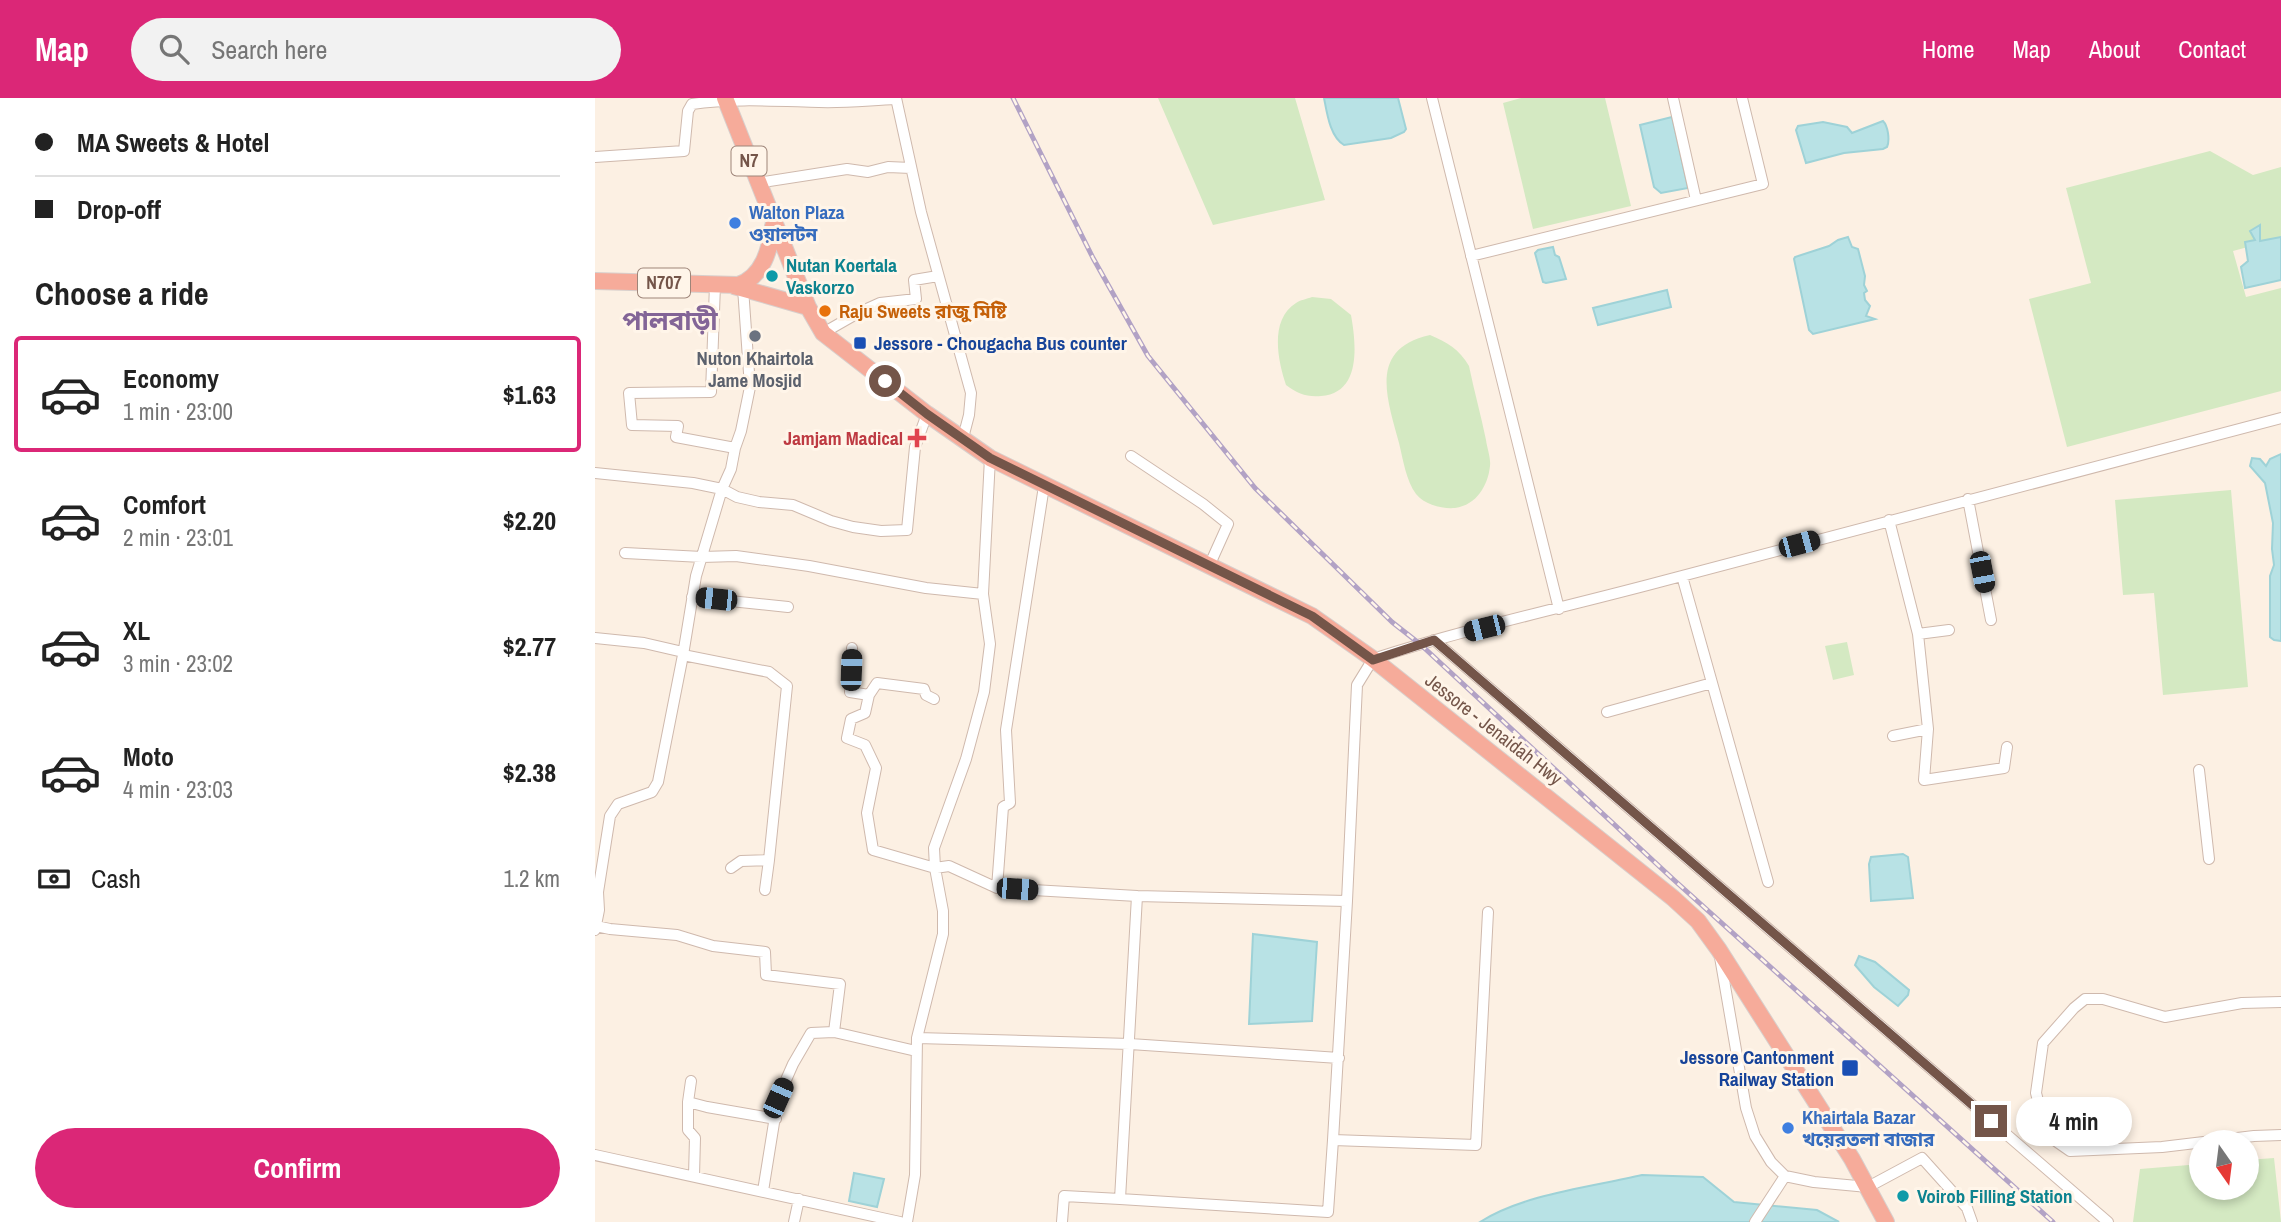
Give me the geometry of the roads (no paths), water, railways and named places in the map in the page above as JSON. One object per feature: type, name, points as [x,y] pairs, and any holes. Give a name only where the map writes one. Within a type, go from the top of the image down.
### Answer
[{"type":"highway","name":"N7","points":[[726,99],[807,307]]},
{"type":"highway","points":[[738,287],[748,282],[759,270],[769,249],[773,223]]},
{"type":"highway","name":"N707","points":[[595,281],[738,287]]},
{"type":"highway","points":[[738,287],[807,307]]},
{"type":"highway","name":"Jessore - Jenaidah Hwy","points":[[807,307],[823,333],[927,414],[990,458],[1312,616],[1373,660],[1685,908],[1719,950],[1868,1188],[1886,1222]]},
{"type":"street","points":[[595,157],[684,150],[689,107],[698,103],[726,99],[856,103],[896,98],[938,276],[957,335],[971,393],[963,438]]},
{"type":"street","points":[[1432,98],[1559,609]]},
{"type":"street","points":[[1673,98],[1696,200]]},
{"type":"street","points":[[1471,256],[1763,184],[1742,98]]},
{"type":"street","points":[[757,183],[847,169],[868,172],[888,167],[911,168]]},
{"type":"street","points":[[823,333],[880,303],[916,299],[913,280],[938,276]]},
{"type":"street","points":[[715,285],[711,392],[629,393],[632,425],[678,426],[675,438],[734,448]]},
{"type":"street","points":[[738,287],[743,308],[750,387],[741,431],[692,597],[658,782],[652,792],[618,804],[610,816],[597,890],[599,910],[595,928],[677,935],[713,946],[765,952],[766,975],[840,984],[834,1032]]},
{"type":"street","points":[[595,473],[693,483],[722,489],[748,500],[793,505],[853,527],[881,531],[907,530],[915,447],[927,414]]},
{"type":"street","points":[[1328,1212],[1339,1058],[1357,685],[1373,660],[1434,640],[2281,418]]},
{"type":"street","points":[[1131,456],[1228,524],[1210,564]]},
{"type":"street","points":[[907,1222],[915,1175],[916,1038],[943,934],[943,911],[934,849],[966,759],[983,692],[990,644],[983,594],[990,458]]},
{"type":"street","points":[[997,888],[1003,807],[1010,803],[1006,730],[1044,486]]},
{"type":"street","points":[[1968,499],[1991,620]]},
{"type":"street","points":[[1889,520],[1918,634],[1928,729],[1924,780],[2004,768],[2007,747]]},
{"type":"street","points":[[625,553],[736,556],[810,566],[926,588],[983,594]]},
{"type":"street","points":[[1682,576],[1768,882]]},
{"type":"street","points":[[692,597],[788,607]]},
{"type":"street","points":[[1918,634],[1949,630]]},
{"type":"street","points":[[595,638],[644,643],[769,672],[787,686],[765,890]]},
{"type":"street","points":[[1434,640],[2108,1222]]},
{"type":"street","points":[[852,648],[850,692],[869,695]]},
{"type":"street","points":[[934,699],[926,695],[925,689],[877,683],[869,695],[865,713],[851,719],[847,738],[865,745],[876,768],[867,813],[873,850],[935,868],[949,866],[997,888],[1137,896],[1347,901]]},
{"type":"street","points":[[1607,712],[1712,683]]},
{"type":"street","points":[[1893,736],[1928,729]]},
{"type":"street","points":[[2199,770],[2209,859]]},
{"type":"street","points":[[731,868],[741,861],[769,860]]},
{"type":"street","points":[[1120,1199],[1137,896]]},
{"type":"street","points":[[1333,1140],[1476,1145],[1488,912]]},
{"type":"street","points":[[1719,950],[1746,1108],[1762,1148],[1771,1162],[1785,1176],[1868,1188],[1922,1158],[1967,1208],[1972,1222]]},
{"type":"street","points":[[2281,1002],[2242,1003],[2165,1017],[2103,999],[2085,999],[2043,1042],[2036,1093],[2047,1135],[2070,1151],[2162,1147],[2281,1135]]},
{"type":"street","points":[[763,1191],[778,1098],[811,1033],[834,1032],[916,1051]]},
{"type":"street","points":[[916,1038],[1130,1044],[1339,1058]]},
{"type":"street","points":[[691,1081],[688,1130],[695,1138],[694,1176]]},
{"type":"street","points":[[688,1102],[776,1119]]},
{"type":"street","points":[[595,1154],[900,1222]]},
{"type":"street","points":[[1755,1222],[1785,1176]]},
{"type":"street","points":[[1062,1222],[1065,1196],[1328,1212],[1337,1222]]},
{"type":"street","points":[[794,1222],[799,1199]]},
{"type":"water","points":[[1324,98],[1398,98],[1406,129],[1391,138],[1344,145],[1332,131]]},
{"type":"water","points":[[1672,117],[1688,188],[1661,193],[1654,187],[1640,125]]},
{"type":"water","points":[[1883,121],[1888,133],[1887,147],[1844,153],[1806,163],[1796,130],[1798,126],[1823,122],[1847,127],[1852,133]]},
{"type":"water","points":[[2260,225],[2260,241],[2281,237],[2281,280],[2245,288],[2241,267],[2248,261],[2245,242],[2255,240],[2250,231]]},
{"type":"water","points":[[1848,237],[1852,247],[1858,249],[1865,276],[1865,300],[1870,306],[1866,316],[1875,319],[1813,334],[1809,330],[1794,259]]},
{"type":"water","points":[[1553,247],[1566,279],[1546,283],[1543,282],[1535,253]]},
{"type":"water","points":[[1667,290],[1671,307],[1598,325],[1593,308]]},
{"type":"water","points":[[2281,454],[2281,641],[2270,637],[2270,576],[2274,565],[2273,523],[2265,483],[2250,466],[2252,458],[2260,459],[2266,466],[2270,459]]},
{"type":"water","points":[[1903,854],[1908,857],[1913,898],[1871,901],[1871,857]]},
{"type":"water","points":[[1253,934],[1317,942],[1312,1021],[1249,1024]]},
{"type":"water","points":[[1859,956],[1875,962],[1909,990],[1898,1006],[1874,987],[1855,965]]},
{"type":"water","points":[[854,1173],[884,1179],[877,1207],[849,1201]]},
{"type":"water","points":[[1642,1175],[1703,1177],[1734,1202],[1817,1210],[1839,1222],[1480,1222],[1498,1212],[1537,1198]]},
{"type":"railway","points":[[1013,98],[1093,258],[1148,356],[1255,488],[1392,622],[1420,644],[1674,880],[2053,1222]]},
{"type":"place","name":"Walton Plaza ওয়ালটন","points":[[735,223]]},
{"type":"place","name":"Nutan Koertala Vaskorzo","points":[[772,276]]},
{"type":"place","name":"Raju Sweets রাজু মিষ্টি","points":[[825,311]]},
{"type":"place","name":"Nuton Khairtola Jame Mosjid","points":[[755,336]]},
{"type":"place","name":"Jessore - Chougacha Bus counter","points":[[860,343]]},
{"type":"place","name":"Jamjam Madical","points":[[917,438]]},
{"type":"place","name":"Jessore Cantonment Railway Station","points":[[1850,1068]]},
{"type":"place","name":"Khairtala Bazar খয়েরতলা বাজার","points":[[1788,1128]]},
{"type":"place","name":"Voirob Filling Station","points":[[1903,1196]]},
{"type":"district","name":"পালবাড়ী","points":[[670,321]]}]
